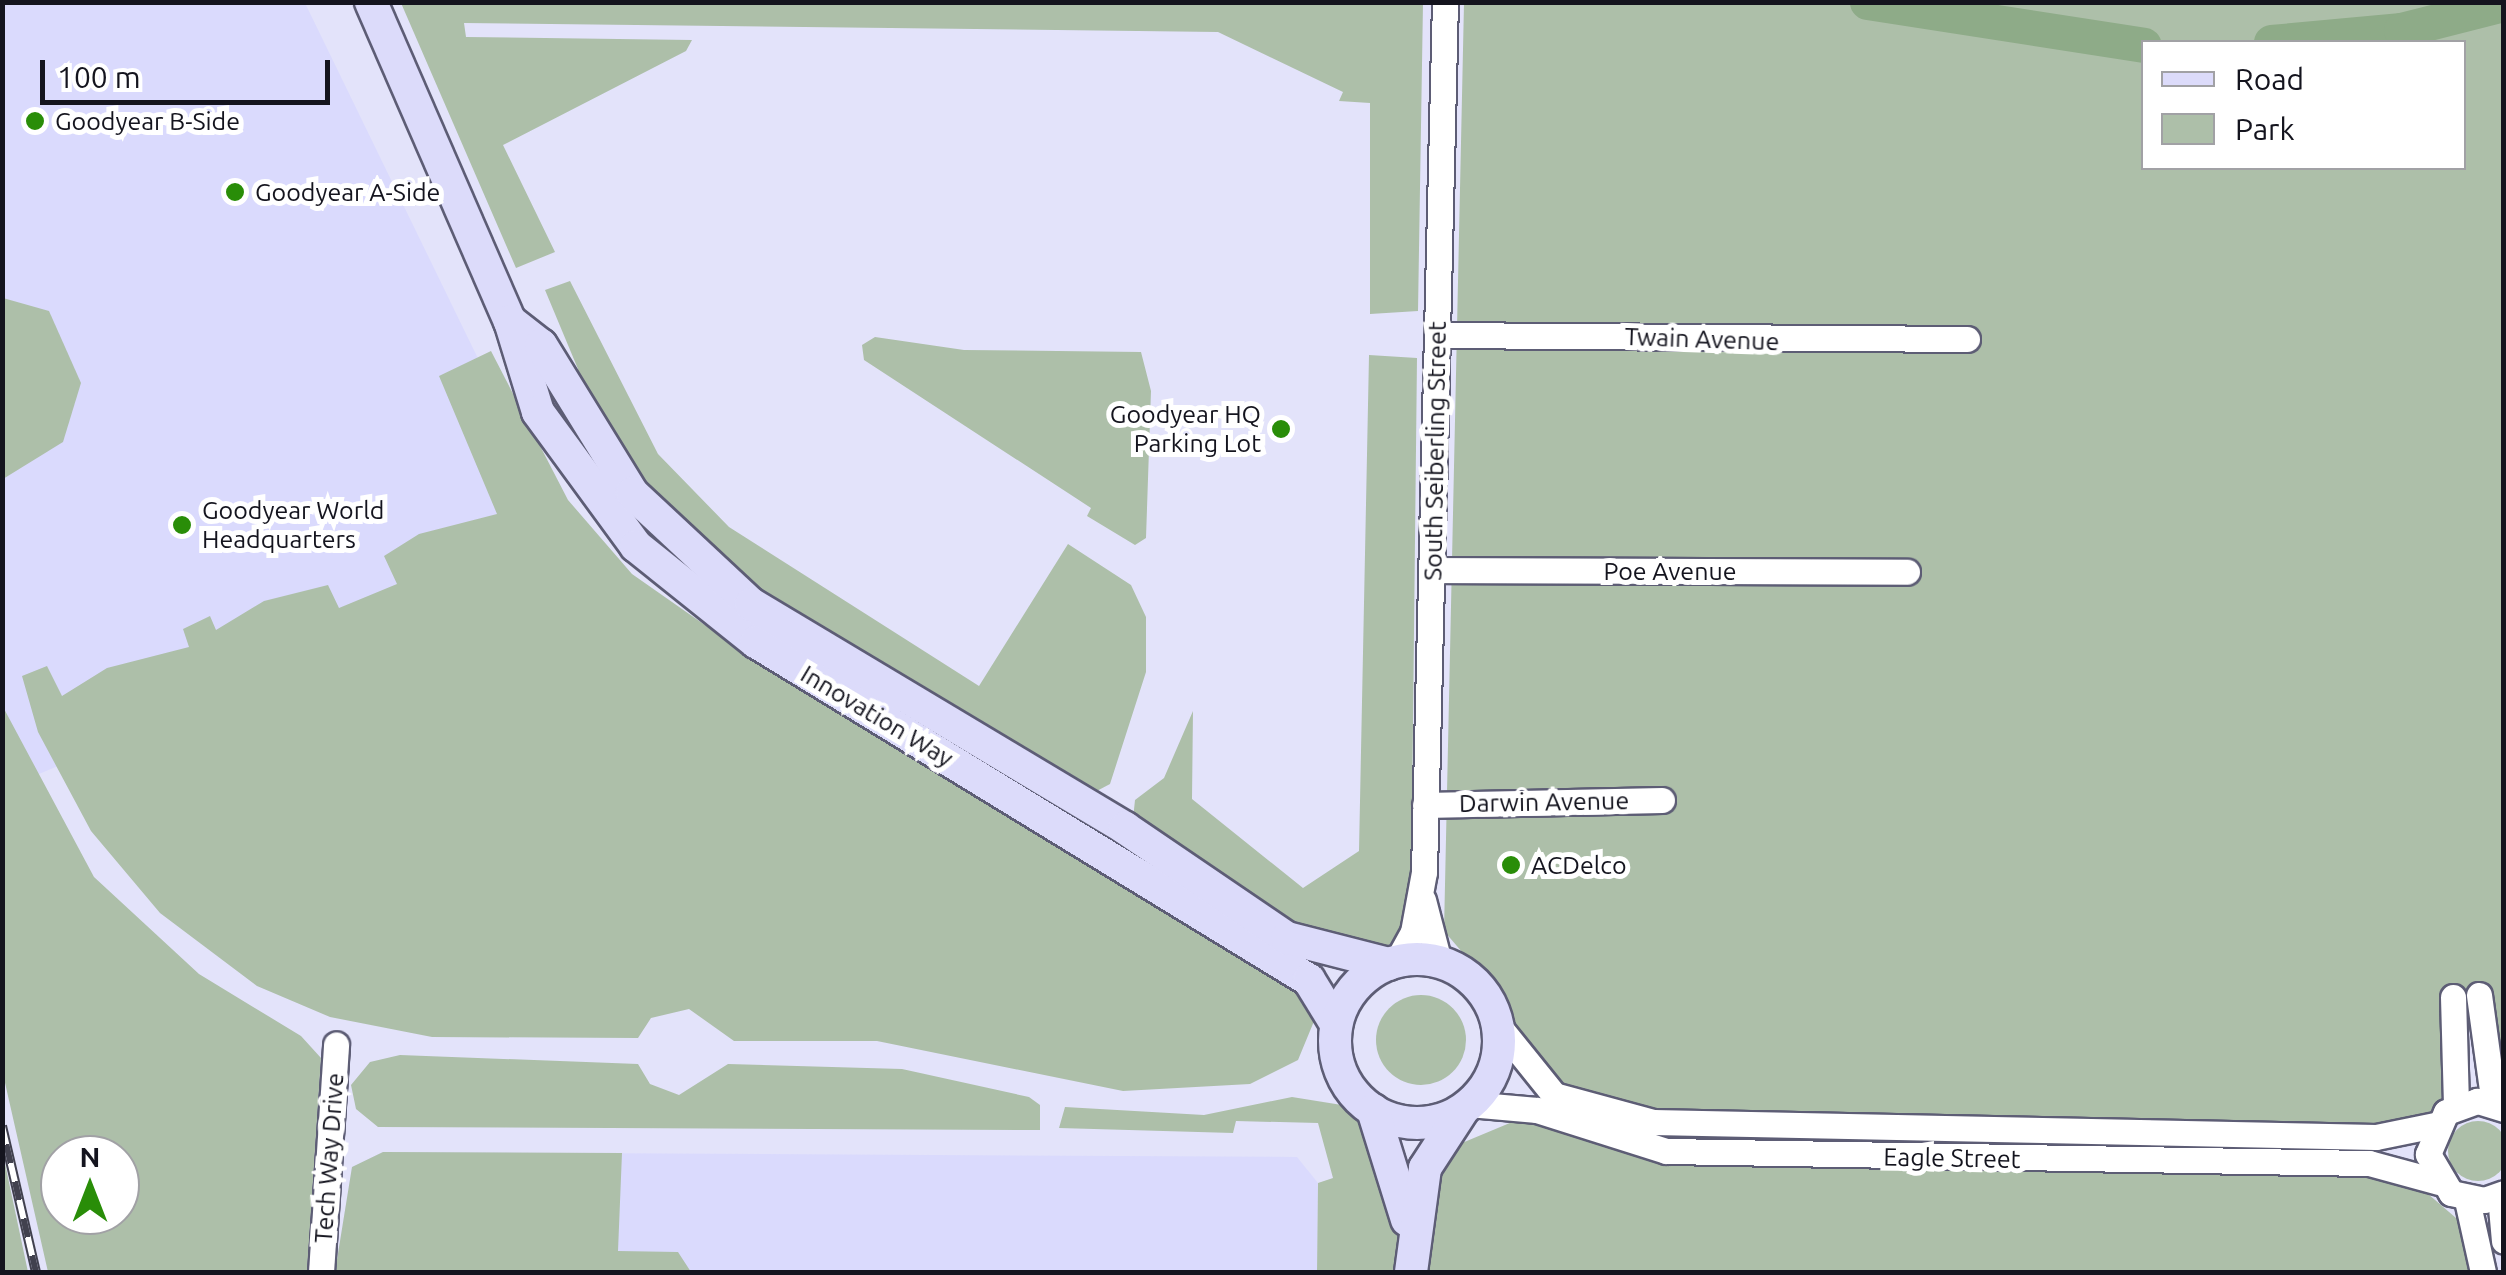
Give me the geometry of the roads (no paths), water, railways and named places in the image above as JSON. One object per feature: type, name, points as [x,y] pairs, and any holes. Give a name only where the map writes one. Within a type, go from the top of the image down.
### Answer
[{"type":"main road","name":"Innovation Way","points":[[371,2],[510,322],[515,357],[562,454],[668,578],[851,702],[1278,960],[1318,989],[1336,1024]]},
{"type":"main road","name":"Innovation Way","points":[[510,322],[541,345],[612,466],[659,525],[751,604],[1125,828],[1287,938],[1393,963]]},
{"type":"main road","points":[[1440,962],[1476,985],[1497,1024],[1494,1070],[1428,1160],[1412,1263],[1373,1110],[1344,1080],[1336,1024],[1354,987],[1393,963],[1440,962]]},
{"type":"main road","points":[[1373,1110],[1419,1123],[1467,1106]]},
{"type":"street","name":"South Seiberling Street","points":[[1440,962],[1422,900],[1445,2]]},
{"type":"street","name":"Twain Avenue","points":[[1437,336],[1967,339]]},
{"type":"street","name":"Poe Avenue","points":[[1433,570],[1908,572]]},
{"type":"street","name":"Darwin Avenue","points":[[1426,805],[1662,800]]},
{"type":"street","name":"South Seiberling Street","points":[[1393,963],[1422,900]]},
{"type":"street","points":[[2439,1182],[2428,1154],[2435,1125],[2456,1107],[2499,1107],[2466,996],[2456,1107]]},
{"type":"street","name":"Eagle Street","points":[[1497,1024],[1554,1094],[1598,1114],[1653,1122],[2376,1136],[2435,1125]]},
{"type":"street","name":"Tech Way Drive","points":[[320,1272],[336,1044]]},
{"type":"street","name":"Eagle Street","points":[[1467,1106],[1538,1110],[1666,1151],[2369,1163],[2439,1182],[2467,1200]]},
{"type":"street","points":[[2483,1272],[2467,1200],[2502,1194],[2504,1241]]},
{"type":"waterway","points":[[1867,2],[2141,45]]},
{"type":"waterway","points":[[2293,40],[2401,30],[2504,4]]},
{"type":"railway","points":[[2,1126],[36,1272]]},
{"type":"place","name":"Goodyear B-Side","points":[[35,121]]},
{"type":"place","name":"Goodyear A-Side","points":[[235,192]]},
{"type":"place","name":"Goodyear HQ Parking Lot","points":[[1281,429]]},
{"type":"place","name":"Goodyear World Headquarters","points":[[182,525]]},
{"type":"place","name":"ACDelco","points":[[1511,865]]}]
